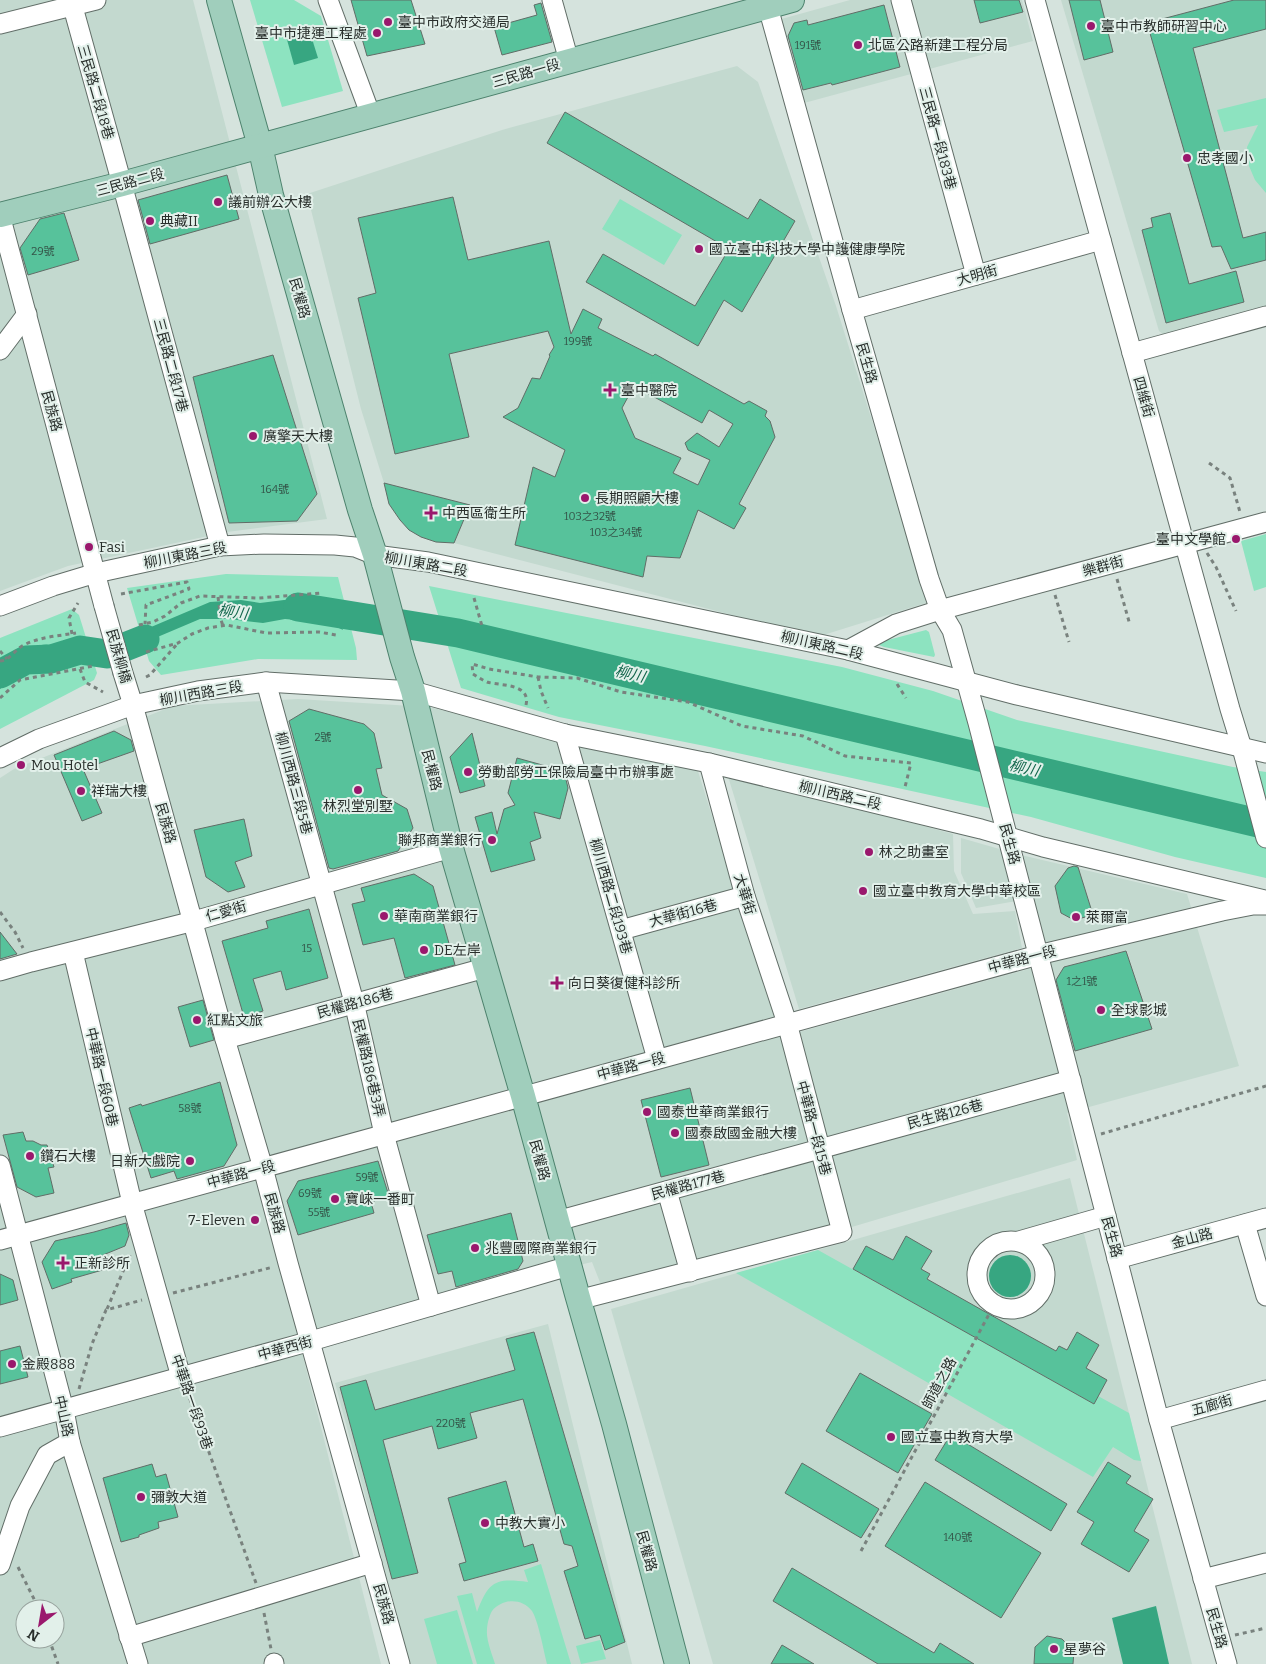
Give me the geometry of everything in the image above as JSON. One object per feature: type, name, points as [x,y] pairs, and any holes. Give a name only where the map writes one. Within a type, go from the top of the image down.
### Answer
[{"type":"main road","name":"民權路","points":[[219,0],[260,146],[271,196],[413,691],[451,848],[523,1096],[578,1300],[614,1424],[677,1664]]},
{"type":"main road","name":"三民路一段","points":[[260,146],[568,61],[767,3],[792,0]]},
{"type":"main road","name":"三民路二段","points":[[0,215],[260,146]]},
{"type":"street","points":[[0,24],[71,3],[96,0]]},
{"type":"street","points":[[328,0],[371,116]]},
{"type":"street","points":[[552,0],[568,61]]},
{"type":"street","name":"三民路一段183巷","points":[[901,0],[976,275]]},
{"type":"street","name":"四維街","points":[[1035,0],[1132,353],[1192,542],[1230,709],[1266,838]]},
{"type":"street","name":"三民路二段18巷","points":[[71,3],[122,184]]},
{"type":"street","name":"民生路","points":[[767,3],[929,579],[940,610],[952,630],[978,723],[1159,1420],[1227,1664]]},
{"type":"street","name":"三民路二段17巷","points":[[122,184],[220,546]]},
{"type":"street","name":"民族路","points":[[0,215],[104,606]]},
{"type":"street","name":"大明街","points":[[852,310],[1101,240]]},
{"type":"street","points":[[0,350],[26,314]]},
{"type":"street","points":[[1132,353],[1266,316]]},
{"type":"street","name":"樂群街","points":[[848,650],[896,624],[940,610],[1266,522]]},
{"type":"street","name":"柳川東路三段","points":[[0,606],[53,586],[96,573],[220,546],[335,544],[355,547],[375,555]]},
{"type":"street","name":"柳川東路二段","points":[[375,555],[428,562],[848,650],[966,682],[1266,753]]},
{"type":"street","name":"民族柳橋","points":[[104,606],[133,705]]},
{"type":"street","name":"柳川西路三段","points":[[0,758],[39,739],[133,705],[198,691],[266,682],[413,691]]},
{"type":"street","name":"柳川西路三段5巷","points":[[266,682],[354,1002]]},
{"type":"street","name":"柳川西路二段","points":[[413,691],[565,734],[709,763],[981,829],[1043,847],[1266,900]]},
{"type":"street","name":"民族路","points":[[133,705],[225,1038],[264,1168],[288,1264],[400,1664]]},
{"type":"street","name":"柳川西路二段193巷","points":[[565,734],[658,1059]]},
{"type":"street","name":"大華街","points":[[709,763],[746,896],[787,1023]]},
{"type":"street","name":"仁愛街","points":[[0,971],[194,921],[451,848]]},
{"type":"street","name":"大華街16巷","points":[[621,930],[746,896]]},
{"type":"street","name":"中華路一段","points":[[0,1240],[1038,955],[1222,911],[1253,905],[1266,905]]},
{"type":"street","name":"中華路一段60巷","points":[[73,952],[132,1204]]},
{"type":"street","name":"民權路186巷","points":[[225,1038],[485,968]]},
{"type":"street","name":"民權路186巷3弄","points":[[354,1002],[384,1134],[431,1306]]},
{"type":"street","name":"中華路一段15巷","points":[[690,1272],[842,1232],[787,1023]]},
{"type":"street","name":"民生路126巷","points":[[820,1148],[1071,1080]]},
{"type":"street","name":"民權路177巷","points":[[557,1221],[820,1148]]},
{"type":"street","name":"中山路","points":[[0,1165],[64,1410],[70,1442],[138,1664]]},
{"type":"street","points":[[578,1300],[690,1272],[667,1191]]},
{"type":"street","name":"中華路一段93巷","points":[[132,1204],[181,1377]]},
{"type":"street","points":[[1018,1241],[1030,1246],[1038,1254],[1044,1265],[1043,1288],[1037,1298],[1028,1306],[1017,1309],[1005,1309],[994,1305],[985,1298],[979,1289],[976,1278],[977,1268],[981,1258],[988,1249],[997,1243],[1018,1241],[1106,1216]]},
{"type":"street","name":"金山路","points":[[1117,1258],[1266,1218]]},
{"type":"street","points":[[1245,1224],[1266,1296]]},
{"type":"street","name":"中華西街","points":[[0,1427],[311,1342],[569,1266]]},
{"type":"street","name":"五廊街","points":[[1159,1420],[1266,1390]]},
{"type":"street","points":[[0,1565],[20,1506],[47,1455],[70,1442]]},
{"type":"street","points":[[1204,1580],[1266,1562]]},
{"type":"street","points":[[129,1637],[372,1563]]},
{"type":"path","points":[[1209,464],[1230,478],[1244,528]]},
{"type":"path","points":[[1192,542],[1216,567],[1236,611]]},
{"type":"path","points":[[1113,564],[1130,625]]},
{"type":"path","points":[[1051,580],[1069,642]]},
{"type":"path","points":[[121,594],[187,582],[189,589],[146,605],[145,624]]},
{"type":"path","points":[[139,625],[153,622],[165,616],[181,603],[200,596],[259,598],[322,593]]},
{"type":"path","points":[[218,597],[221,620],[224,626]]},
{"type":"path","points":[[474,598],[482,626]]},
{"type":"path","points":[[0,661],[7,659],[21,646],[42,638],[74,633],[68,618],[78,603]]},
{"type":"path","points":[[146,677],[150,675],[178,643],[192,634],[208,628],[224,626],[266,633],[319,632],[336,635]]},
{"type":"path","points":[[146,652],[178,643]]},
{"type":"path","points":[[0,651],[7,659]]},
{"type":"path","points":[[526,705],[527,700],[524,693],[513,686],[488,682],[473,674],[472,664],[489,670],[538,677],[577,678],[621,692],[688,702],[742,726],[803,736],[845,756],[911,764],[906,787]]},
{"type":"path","points":[[0,698],[20,680],[93,666]]},
{"type":"path","points":[[80,669],[86,682],[103,692]]},
{"type":"path","points":[[538,677],[548,708]]},
{"type":"path","points":[[896,684],[906,698]]},
{"type":"path","points":[[0,912],[15,932],[31,962]]},
{"type":"path","points":[[1086,1139],[1266,1086]]},
{"type":"path","points":[[106,1310],[140,1232]]},
{"type":"path","name":"師道之路","points":[[862,1551],[994,1305]]},
{"type":"path","name":"中華路一段93巷","points":[[181,1377],[261,1598],[274,1664]]},
{"type":"path","points":[[7,1546],[34,1599]]},
{"type":"path","points":[[1220,1639],[1266,1628]]},
{"type":"path","points":[[53,1649],[58,1664]]},
{"type":"shaded area","points":[[0,0],[193,0],[327,519],[227,532],[68,566],[0,591]]},
{"type":"shaded area","points":[[250,0],[294,0],[321,16],[343,91],[282,107]]},
{"type":"shaded area","points":[[850,0],[1022,0],[1033,41],[793,106],[778,20]]},
{"type":"shaded area","name":"忠孝國小","points":[[1061,0],[1266,0],[1266,315],[1172,342],[1159,331]]},
{"type":"shaded area","name":"臺中醫院","points":[[737,66],[758,82],[836,306],[929,602],[817,637],[454,543],[470,505],[384,483],[361,409],[307,194],[502,130]]},
{"type":"shaded area","points":[[1266,98],[1266,193],[1255,180],[1249,166],[1247,147],[1258,125],[1224,132],[1217,110]]},
{"type":"shaded area","points":[[620,199],[682,235],[664,265],[602,229]]},
{"type":"shaded area","points":[[1266,534],[1266,587],[1254,591],[1241,541]]},
{"type":"shaded area","points":[[226,574],[338,577],[356,648],[357,660],[258,659],[161,675],[149,661],[127,588]]},
{"type":"shaded area","points":[[429,586],[842,667],[933,691],[1017,720],[1233,767],[1266,772],[1266,878],[1175,857],[1031,817],[705,746],[559,717],[461,688]]},
{"type":"shaded area","points":[[72,609],[79,615],[97,673],[94,680],[0,729],[0,638]]},
{"type":"shaded area","points":[[926,630],[929,632],[934,657],[879,645],[880,642]]},
{"type":"shaded area","points":[[298,699],[428,707],[697,768],[781,1037],[1047,964],[1028,899],[976,908],[961,873],[961,838],[1021,855],[1187,894],[1239,1066],[1067,1113],[1077,1160],[607,1300],[592,1262],[297,1333],[381,1664],[0,1664],[0,778],[14,769],[173,706]]},
{"type":"shaded area","name":"國立臺中教育大學中華校區","points":[[727,773],[953,834],[954,871],[973,914],[1015,911],[1022,948],[799,1009]]},
{"type":"shaded area","name":"國立臺中教育大學","points":[[1070,1178],[1192,1664],[713,1664],[611,1309]]},
{"type":"shaded area","points":[[818,1250],[1094,1404],[1098,1396],[1129,1413],[1141,1461],[1134,1460],[1113,1447],[1093,1477],[736,1273]]},
{"type":"shaded area","name":"中教大實小","points":[[548,1324],[632,1664],[410,1664],[335,1383]]},
{"type":"shaded area","points":[[541,1564],[571,1664],[547,1664],[539,1629],[532,1611],[523,1604],[512,1601],[496,1607],[488,1620],[487,1638],[495,1664],[477,1664],[457,1596],[472,1593],[477,1612],[485,1594],[495,1584],[508,1581],[528,1582],[524,1570]]},
{"type":"shaded area","points":[[457,1610],[473,1664],[437,1664],[424,1619]]},
{"type":"shaded area","points":[[600,1640],[606,1659],[581,1664],[576,1646]]},
{"type":"water","points":[[309,29],[318,58],[294,65],[286,36]]},
{"type":"water","name":"柳川","points":[[241,600],[260,603],[284,600],[333,602],[343,630],[329,623],[285,619],[263,623],[229,619],[200,619],[141,644],[16,675],[0,689],[0,664],[13,659],[31,648],[52,645],[43,652],[46,657],[144,630],[210,602]]},
{"type":"water","points":[[1014,1255],[1022,1258],[1028,1264],[1031,1276],[1028,1288],[1022,1294],[1006,1297],[998,1294],[992,1288],[989,1272],[992,1264],[998,1258]]},
{"type":"water","points":[[1156,1606],[1169,1664],[1123,1664],[1112,1618]]},
{"type":"pier","points":[[136,630],[141,647],[95,659],[90,642]]},
{"type":"building","name":"臺中市政府交通局","points":[[351,0],[411,0],[425,44],[367,56]]},
{"type":"building","points":[[974,0],[1019,0],[1023,12],[980,23]]},
{"type":"building","name":"臺中市教師研習中心","points":[[1069,0],[1100,0],[1113,52],[1084,60]]},
{"type":"building","points":[[1234,0],[1266,0],[1266,29],[1193,48],[1243,238],[1266,232],[1266,260],[1231,269],[1221,246],[1212,247],[1147,23]]},
{"type":"building","points":[[541,3],[552,42],[502,55],[494,27],[537,15],[534,5]]},
{"type":"building","name":"北區公路新建工程分局","points":[[884,5],[900,67],[832,85],[831,83],[803,90],[788,36],[794,23],[807,20],[808,25]]},
{"type":"building","points":[[565,112],[748,219],[760,199],[795,221],[742,312],[724,300],[698,346],[586,282],[603,254],[695,306],[729,249],[547,143]]},
{"type":"building","points":[[227,175],[239,219],[150,244],[138,200]]},
{"type":"building","points":[[453,197],[468,260],[549,241],[571,334],[583,309],[602,319],[598,328],[653,356],[655,354],[744,404],[749,401],[767,411],[765,416],[770,421],[775,437],[739,504],[746,508],[734,529],[698,510],[680,558],[647,556],[643,577],[515,545],[533,467],[555,477],[565,450],[503,417],[518,408],[532,378],[540,379],[554,347],[548,331],[449,354],[469,437],[395,454],[358,298],[376,293],[358,218]],"holes":[[[634,386],[702,423],[709,410],[733,424],[719,447],[697,433],[685,443],[688,450],[710,460],[698,485],[673,473],[681,458],[635,438],[622,408]]]},
{"type":"building","points":[[64,213],[79,260],[28,275],[20,248],[40,219]]},
{"type":"building","points":[[1170,213],[1189,284],[1236,271],[1244,302],[1166,323],[1142,230],[1153,227],[1151,218]]},
{"type":"building","name":"廣擎天大樓","points":[[273,355],[317,494],[297,521],[229,523],[193,377]]},
{"type":"building","name":"中西區衛生所","points":[[384,483],[470,505],[454,543],[436,542],[421,537],[409,530],[389,504]]},
{"type":"building","points":[[309,709],[364,724],[374,733],[382,768],[376,769],[382,795],[407,809],[413,828],[398,851],[333,869],[329,868],[289,721]]},
{"type":"building","name":"祥瑞大樓","points":[[114,731],[131,740],[134,751],[83,769],[102,813],[82,821],[54,755]]},
{"type":"building","name":"勞動部勞工保險局臺中市辦事處","points":[[472,733],[485,786],[460,793],[450,757]]},
{"type":"building","points":[[517,758],[564,771],[568,788],[560,819],[534,812],[541,838],[530,842],[535,860],[491,872],[475,817],[492,812],[497,834],[504,809],[515,805],[508,793]]},
{"type":"building","points":[[244,819],[252,856],[235,862],[245,887],[228,892],[206,877],[194,830]]},
{"type":"building","points":[[1078,867],[1093,915],[1074,920],[1061,913],[1055,886],[1068,868]]},
{"type":"building","points":[[414,874],[433,886],[455,965],[405,978],[394,938],[363,945],[352,904],[365,901],[361,888]]},
{"type":"building","points":[[309,909],[328,978],[286,990],[281,971],[253,979],[263,1011],[244,1017],[222,941],[268,928],[266,921]]},
{"type":"building","points":[[0,932],[17,954],[0,959]]},
{"type":"building","name":"全球影城","points":[[1126,951],[1152,1029],[1075,1051],[1056,980],[1064,967]]},
{"type":"building","points":[[203,1000],[214,1040],[190,1047],[178,1007]]},
{"type":"building","points":[[220,1082],[237,1145],[224,1166],[177,1179],[174,1171],[151,1178],[129,1108],[141,1104],[142,1106]]},
{"type":"building","name":"國泰啟國金融大樓","points":[[690,1088],[709,1165],[661,1177],[641,1100]]},
{"type":"building","name":"鑽石大樓","points":[[23,1132],[26,1141],[47,1145],[54,1167],[48,1168],[54,1193],[36,1197],[17,1187],[3,1135]]},
{"type":"building","name":"寶崍一番町","points":[[378,1161],[389,1196],[371,1202],[374,1213],[298,1235],[287,1201],[298,1181]]},
{"type":"building","name":"兆豐國際商業銀行","points":[[511,1213],[523,1261],[518,1269],[456,1287],[452,1271],[438,1274],[427,1235]]},
{"type":"building","points":[[126,1223],[129,1235],[125,1246],[103,1255],[106,1269],[71,1279],[72,1282],[52,1289],[42,1262],[55,1241]]},
{"type":"building","points":[[906,1236],[932,1251],[921,1269],[930,1274],[927,1279],[1056,1351],[1059,1346],[1067,1350],[1077,1332],[1099,1345],[1086,1368],[1107,1380],[1094,1404],[853,1269],[866,1246],[893,1260]]},
{"type":"building","points":[[0,1274],[13,1280],[18,1300],[0,1305]]},
{"type":"building","points":[[534,1332],[625,1642],[605,1650],[600,1635],[585,1639],[564,1571],[578,1566],[572,1546],[564,1544],[523,1399],[470,1413],[477,1438],[438,1449],[432,1426],[383,1440],[418,1573],[392,1579],[340,1387],[366,1380],[375,1410],[515,1370],[506,1339]]},
{"type":"building","name":"金殿888","points":[[20,1346],[28,1377],[0,1384],[0,1351]]},
{"type":"building","points":[[860,1373],[932,1414],[898,1473],[826,1431]]},
{"type":"building","points":[[951,1434],[1067,1504],[1051,1531],[935,1460]]},
{"type":"building","points":[[1108,1462],[1131,1476],[1126,1483],[1153,1499],[1134,1531],[1149,1540],[1129,1572],[1081,1544],[1094,1522],[1077,1512]]},
{"type":"building","points":[[802,1463],[879,1509],[861,1538],[785,1493]]},
{"type":"building","name":"彌敦大道","points":[[152,1464],[156,1477],[166,1474],[178,1517],[158,1522],[159,1528],[139,1535],[139,1537],[121,1542],[103,1478]]},
{"type":"building","points":[[506,1481],[524,1547],[533,1544],[538,1561],[464,1581],[459,1564],[466,1562],[448,1498]]},
{"type":"building","points":[[925,1482],[1041,1553],[1001,1618],[885,1546]]},
{"type":"building","points":[[792,1568],[934,1653],[940,1643],[974,1664],[878,1664],[773,1601]]},
{"type":"building","name":"星夢谷","points":[[1047,1636],[1062,1639],[1074,1651],[1073,1664],[1034,1664],[1035,1647]]},
{"type":"building","points":[[782,1645],[814,1664],[771,1664]]},
{"type":"waterway","name":"柳川","points":[[298,607],[458,633],[1266,825]]},
{"type":"waterway","name":"柳川","points":[[0,674],[26,660],[51,659],[80,650],[107,654],[145,639]]},
{"type":"place","name":"臺中市政府交通局","points":[[388,22]]},
{"type":"place","name":"臺中市教師研習中心","points":[[1091,26]]},
{"type":"place","name":"臺中市捷運工程處","points":[[377,33]]},
{"type":"place","name":"北區公路新建工程分局","points":[[858,45]]},
{"type":"place","name":"忠孝國小","points":[[1187,158]]},
{"type":"place","name":"議前辦公大樓","points":[[218,202]]},
{"type":"place","name":"典藏II","points":[[150,221]]},
{"type":"place","name":"國立臺中科技大學中護健康學院","points":[[699,249]]},
{"type":"place","name":"臺中醫院","points":[[610,390]]},
{"type":"place","name":"廣擎天大樓","points":[[253,436]]},
{"type":"place","name":"長期照顧大樓","points":[[585,498]]},
{"type":"place","name":"中西區衛生所","points":[[431,513]]},
{"type":"place","name":"臺中文學館","points":[[1236,539]]},
{"type":"place","name":"Fasi","points":[[89,547]]},
{"type":"place","name":"Mou Hotel","points":[[21,765]]},
{"type":"place","name":"勞動部勞工保險局臺中市辦事處","points":[[468,772]]},
{"type":"place","name":"林烈堂別墅","points":[[358,790]]},
{"type":"place","name":"祥瑞大樓","points":[[81,791]]},
{"type":"place","name":"聯邦商業銀行","points":[[492,840]]},
{"type":"place","name":"林之助畫室","points":[[869,852]]},
{"type":"place","name":"國立臺中教育大學中華校區","points":[[863,891]]},
{"type":"place","name":"華南商業銀行","points":[[384,916]]},
{"type":"place","name":"萊爾富","points":[[1076,917]]},
{"type":"place","name":"DE左岸","points":[[424,950]]},
{"type":"place","name":"向日葵復健科診所","points":[[557,983]]},
{"type":"place","name":"全球影城","points":[[1101,1010]]},
{"type":"place","name":"紅點文旅","points":[[197,1020]]},
{"type":"place","name":"國泰世華商業銀行","points":[[647,1112]]},
{"type":"place","name":"國泰啟國金融大樓","points":[[675,1133]]},
{"type":"place","name":"鑽石大樓","points":[[30,1156]]},
{"type":"place","name":"日新大戲院","points":[[190,1161]]},
{"type":"place","name":"寶崍一番町","points":[[335,1199]]},
{"type":"place","name":"7-Eleven","points":[[255,1220]]},
{"type":"place","name":"兆豐國際商業銀行","points":[[475,1248]]},
{"type":"place","name":"正新診所","points":[[63,1263]]},
{"type":"place","name":"金殿888","points":[[12,1364]]},
{"type":"place","name":"國立臺中教育大學","points":[[891,1437]]},
{"type":"place","name":"彌敦大道","points":[[141,1497]]},
{"type":"place","name":"中教大實小","points":[[485,1523]]},
{"type":"place","name":"星夢谷","points":[[1054,1649]]}]
